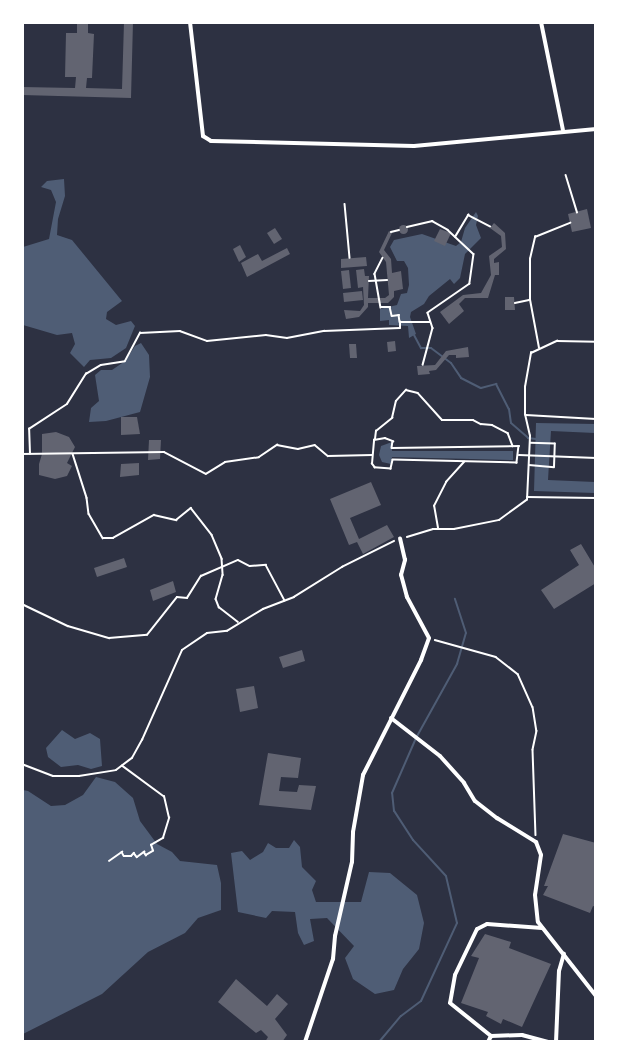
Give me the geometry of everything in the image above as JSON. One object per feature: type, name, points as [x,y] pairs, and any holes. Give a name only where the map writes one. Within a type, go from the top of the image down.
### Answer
[{"type":"street","points":[[190,22],[203,136],[211,141],[414,146],[596,129]]},
{"type":"street","points":[[541,22],[563,131]]},
{"type":"street","points":[[304,1041],[333,959],[335,936],[352,862],[353,832],[363,775],[429,638],[407,597],[401,575],[405,560],[400,539]]},
{"type":"street","points":[[391,718],[440,756],[464,783],[475,801],[496,818],[536,842],[541,855],[535,895],[538,922],[596,996]]},
{"type":"street","points":[[543,928],[487,924],[477,929],[455,975],[450,1003],[491,1036],[522,1035],[548,1041]]},
{"type":"street","points":[[556,1041],[559,971],[564,954]]},
{"type":"street","points":[[488,1041],[491,1036]]},
{"type":"path","points":[[566,175],[577,210]]},
{"type":"path","points":[[345,204],[350,258]]},
{"type":"path","points":[[455,237],[468,215],[490,226]]},
{"type":"path","points":[[407,226],[432,220],[474,254],[470,284],[428,313],[431,322],[431,342],[423,365]]},
{"type":"path","points":[[539,349],[530,300],[530,259],[535,237],[569,223]]},
{"type":"path","points":[[391,232],[399,231]]},
{"type":"path","points":[[30,454],[29,429],[67,404],[86,375],[101,365],[125,361],[140,333],[180,331],[207,341],[266,335],[287,338],[324,331],[400,328],[399,315],[392,316],[390,307],[381,307],[375,280],[377,266],[383,258]]},
{"type":"path","points":[[369,281],[387,280]]},
{"type":"path","points":[[515,303],[530,300]]},
{"type":"path","points":[[400,322],[412,320],[431,322]]},
{"type":"path","points":[[22,764],[53,776],[106,771],[122,766],[132,758],[142,740],[182,650],[207,633],[227,630],[342,567],[400,539],[438,529],[474,526],[499,520],[527,500],[530,436],[525,415],[525,387],[531,352],[557,341],[596,342]]},
{"type":"path","points":[[374,440],[386,438],[393,441],[392,448],[519,446],[517,463],[393,460],[392,469],[375,468],[372,464],[372,455],[374,440],[376,431],[392,418],[396,401],[406,390],[418,393],[442,420],[473,420],[481,424],[492,425],[508,433],[513,446]]},
{"type":"path","points":[[525,415],[596,419]]},
{"type":"path","points":[[529,465],[554,467],[555,444],[530,441]]},
{"type":"path","points":[[22,454],[164,452],[206,474],[225,462],[259,457],[277,445],[298,449],[315,445],[328,456],[372,455]]},
{"type":"path","points":[[73,453],[87,498],[89,514],[103,538],[113,538],[154,515],[176,520],[190,508],[212,535],[222,566],[216,599],[219,607],[239,623]]},
{"type":"path","points":[[518,456],[530,454],[596,458]]},
{"type":"path","points":[[438,529],[434,506],[446,482],[464,462]]},
{"type":"path","points":[[596,478],[596,488]]},
{"type":"path","points":[[527,497],[596,498]]},
{"type":"path","points":[[22,604],[68,626],[109,638],[147,634],[177,597],[188,598],[201,576],[238,560],[250,566],[266,565],[285,600]]},
{"type":"path","points":[[429,638],[496,657],[518,674],[534,707],[537,731],[533,750],[536,842]]},
{"type":"path","points":[[109,861],[122,852],[124,856],[131,856],[134,853],[137,857],[144,852],[146,855],[153,851],[151,845],[163,838],[170,818],[164,797],[122,766]]},
{"type":"water","points":[[64,179],[65,196],[58,219],[57,235],[72,240],[122,301],[107,312],[106,319],[116,325],[131,321],[135,326],[126,348],[111,358],[90,360],[84,367],[70,353],[75,344],[72,333],[57,335],[23,325],[23,247],[49,239],[56,202],[51,190],[41,187],[47,181]]},
{"type":"water","points":[[476,212],[478,216],[476,225],[481,238],[465,254],[460,278],[454,284],[450,279],[429,296],[424,304],[411,312],[410,317],[416,334],[409,338],[408,326],[389,325],[389,320],[380,321],[380,309],[397,305],[401,294],[407,293],[409,285],[408,268],[404,261],[397,261],[390,247],[394,240],[422,234],[456,246],[461,242],[465,228]]},
{"type":"water","points":[[141,343],[149,355],[150,377],[140,412],[106,421],[89,422],[91,408],[99,401],[95,375],[101,370],[112,370],[125,361],[135,346]]},
{"type":"water","points":[[536,423],[595,424],[595,433],[551,431],[548,480],[595,482],[595,493],[534,491]]},
{"type":"water","points":[[392,442],[392,451],[513,451],[513,460],[392,457],[391,464],[382,462],[379,455],[381,446]]},
{"type":"water","points":[[62,730],[75,739],[90,733],[100,739],[102,766],[91,769],[78,765],[61,767],[48,757],[46,748]]},
{"type":"water","points":[[96,777],[115,782],[133,798],[140,821],[157,844],[172,852],[180,861],[217,865],[221,883],[221,910],[198,918],[185,933],[148,952],[102,994],[23,1034],[23,790],[51,806],[65,805],[83,795]]},
{"type":"water","points":[[294,840],[300,847],[302,867],[316,881],[312,890],[316,902],[361,902],[369,872],[390,873],[417,895],[424,923],[419,949],[403,969],[394,990],[375,994],[353,979],[345,958],[354,946],[327,918],[310,919],[314,941],[304,945],[298,933],[295,912],[272,911],[266,918],[238,912],[231,853],[242,851],[250,860],[263,852],[268,843],[276,848],[289,848]]},
{"type":"building","points":[[77,22],[88,22],[88,33],[94,34],[92,78],[87,78],[86,88],[122,89],[124,22],[133,22],[131,98],[22,95],[22,87],[75,88],[76,77],[65,77],[66,33],[77,33]]},
{"type":"building","points":[[587,209],[591,228],[572,232],[568,214]]},
{"type":"building","points":[[494,223],[505,233],[506,249],[494,259],[494,263],[499,262],[499,275],[495,275],[488,298],[465,298],[459,304],[464,311],[449,324],[440,312],[463,295],[481,293],[491,275],[489,256],[502,247],[501,236],[490,228]]},
{"type":"building","points":[[403,225],[407,229],[403,233],[399,229]]},
{"type":"building","points":[[275,228],[282,239],[274,244],[267,233]]},
{"type":"building","points":[[440,229],[451,233],[445,246],[434,241]]},
{"type":"building","points":[[389,231],[392,233],[384,250],[391,259],[392,273],[401,271],[403,289],[394,291],[394,297],[388,303],[368,303],[368,307],[359,317],[346,319],[344,310],[360,311],[364,305],[363,287],[358,288],[356,270],[364,269],[365,276],[369,276],[368,298],[385,298],[389,295],[386,262],[379,252]]},
{"type":"building","points":[[240,245],[246,257],[239,262],[233,249]]},
{"type":"building","points":[[287,248],[290,254],[247,277],[241,263],[258,254],[262,261]]},
{"type":"building","points":[[366,257],[367,266],[341,268],[341,259]]},
{"type":"building","points":[[349,270],[351,288],[343,289],[341,271]]},
{"type":"building","points":[[362,291],[363,300],[344,302],[343,293]]},
{"type":"building","points":[[505,297],[514,297],[515,310],[505,310]]},
{"type":"building","points":[[395,341],[396,351],[388,352],[387,342]]},
{"type":"building","points":[[349,344],[356,344],[357,358],[350,358]]},
{"type":"building","points":[[468,347],[469,357],[456,358],[456,355],[449,355],[436,370],[429,371],[430,374],[418,375],[417,366],[435,365],[446,351]]},
{"type":"building","points":[[121,417],[137,417],[140,434],[121,435]]},
{"type":"building","points":[[56,432],[69,437],[75,447],[67,463],[72,466],[67,476],[55,479],[39,475],[39,464],[42,454],[42,434]]},
{"type":"building","points":[[149,440],[161,440],[160,459],[148,460]]},
{"type":"building","points":[[139,463],[139,475],[120,477],[121,464]]},
{"type":"building","points":[[371,482],[381,505],[350,518],[359,539],[387,525],[394,537],[363,554],[357,542],[349,545],[330,499]]},
{"type":"building","points":[[581,544],[596,569],[596,583],[554,609],[541,590],[579,565],[570,550]]},
{"type":"building","points":[[124,558],[127,567],[97,577],[94,568]]},
{"type":"building","points":[[173,581],[176,592],[153,601],[150,590]]},
{"type":"building","points":[[302,650],[305,661],[283,668],[279,657]]},
{"type":"building","points":[[254,686],[258,708],[240,712],[236,689]]},
{"type":"building","points":[[268,753],[301,758],[298,778],[281,777],[279,791],[297,792],[299,785],[316,786],[311,810],[259,805]]},
{"type":"building","points":[[563,834],[596,843],[596,907],[593,906],[590,913],[543,895],[548,886],[544,886]]},
{"type":"building","points":[[485,934],[511,942],[509,948],[551,964],[522,1027],[503,1019],[501,1024],[486,1016],[488,1012],[461,1003],[479,958],[471,956]]},
{"type":"building","points":[[236,979],[267,1006],[277,994],[288,1004],[275,1019],[287,1035],[282,1042],[265,1042],[268,1037],[261,1030],[256,1033],[218,1002]]},
{"type":"waterway","points":[[414,335],[421,348],[431,348],[451,363],[461,378],[481,388],[496,384],[509,409],[511,423],[528,438],[536,439]]},
{"type":"waterway","points":[[379,1042],[401,1016],[421,1001],[457,923],[446,876],[413,840],[394,811],[392,793],[416,738],[457,664],[466,633],[455,599]]}]
